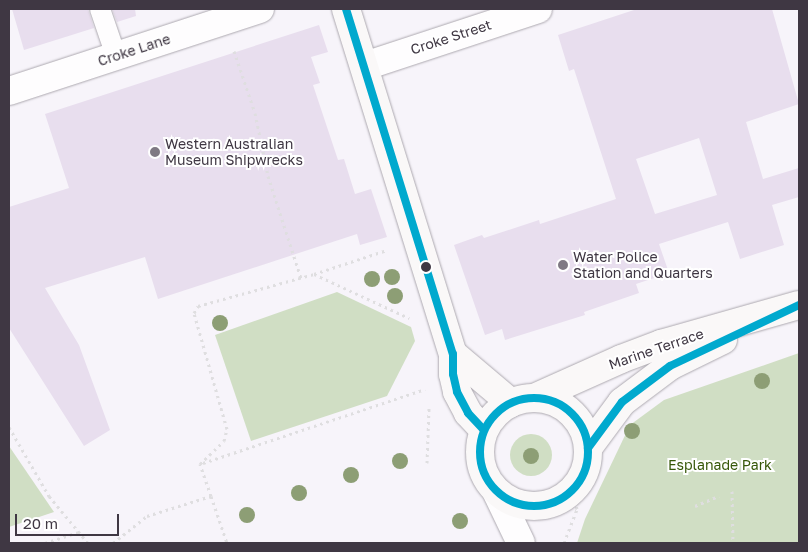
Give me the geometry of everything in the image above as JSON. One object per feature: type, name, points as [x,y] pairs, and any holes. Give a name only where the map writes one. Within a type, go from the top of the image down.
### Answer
[{"type":"street","name":"Croke Lane","points":[[9,91],[260,9]]},
{"type":"street","points":[[346,9],[453,354],[453,374],[457,392],[468,412],[484,430],[479,446],[480,463],[486,479],[497,493],[521,543]]},
{"type":"street","name":"Croke Street","points":[[365,66],[538,9]]},
{"type":"street","name":"Marine Terrace","points":[[484,430],[490,419],[522,400],[621,359],[661,344],[791,308]]},
{"type":"street","name":"Marine Terrace","points":[[588,448],[622,402],[670,366],[791,308]]},
{"type":"street","points":[[453,354],[522,400]]},
{"type":"street","name":"Marine Terrace","points":[[497,493],[511,502],[527,506],[544,506],[559,500],[572,491],[582,478],[587,463],[588,448],[584,432],[576,418],[564,407],[550,400],[522,400]]},
{"type":"lane","points":[[100,9],[116,56]]},
{"type":"path","points":[[232,48],[255,113],[268,176],[301,278]]},
{"type":"path","points":[[200,464],[224,441],[227,429],[194,313],[198,306],[301,278],[394,247]]},
{"type":"path","points":[[314,274],[410,318]]},
{"type":"path","points":[[200,464],[430,387]]},
{"type":"path","points":[[427,463],[429,404]]},
{"type":"path","points":[[9,427],[50,496],[88,543]]},
{"type":"path","points":[[200,464],[227,543]]},
{"type":"path","points":[[732,490],[733,543]]},
{"type":"path","points":[[564,543],[576,509],[572,491]]},
{"type":"path","points":[[113,543],[147,516],[210,496]]},
{"type":"path","points":[[695,506],[719,496]]},
{"type":"path","points":[[45,543],[78,532]]},
{"type":"green space","points":[[337,292],[411,327],[415,341],[387,396],[251,441],[215,335]]},
{"type":"green space","name":"Esplanade Park","points":[[799,353],[799,543],[577,543],[585,519],[630,425],[664,400]]},
{"type":"green space","points":[[531,434],[546,440],[552,455],[546,470],[531,476],[516,470],[510,455],[516,440]]},
{"type":"green space","points":[[9,446],[54,512],[9,527]]},
{"type":"building","points":[[12,9],[88,9],[94,28],[24,50]]},
{"type":"building","points":[[112,9],[135,9],[136,16],[117,22]]},
{"type":"building","points":[[637,9],[772,9],[799,104],[746,122],[763,179],[799,168],[799,197],[772,205],[784,245],[740,259],[728,222],[659,244],[669,273],[636,284],[639,293],[584,312],[585,315],[505,340],[502,329],[485,335],[454,245],[482,235],[484,238],[539,220],[540,224],[616,199],[574,69],[569,71],[558,35]],"holes":[[[699,138],[717,195],[655,214],[636,159]]]},
{"type":"building","name":"Western Australian Museum Shipwrecks","points":[[319,25],[328,52],[311,57],[320,83],[313,85],[338,160],[344,159],[355,194],[371,189],[387,237],[360,245],[357,234],[158,299],[145,257],[45,288],[79,345],[110,430],[84,446],[9,328],[9,207],[69,188],[45,114]]},
{"type":"transit line","points":[[346,9],[453,354],[453,374],[457,392],[468,413],[484,430]]},
{"type":"transit line","points":[[588,448],[622,402],[670,366],[799,305]]},
{"type":"transit line","points":[[534,398],[555,402],[572,414],[584,431],[588,452],[584,473],[572,490],[555,502],[534,506],[513,502],[496,490],[484,473],[480,452],[484,431],[496,414],[513,402],[534,398]]},
{"type":"place","name":"Western Australian Museum Shipwrecks","points":[[155,152]]},
{"type":"place","name":"Water Police Station and Quarters","points":[[563,265]]}]
